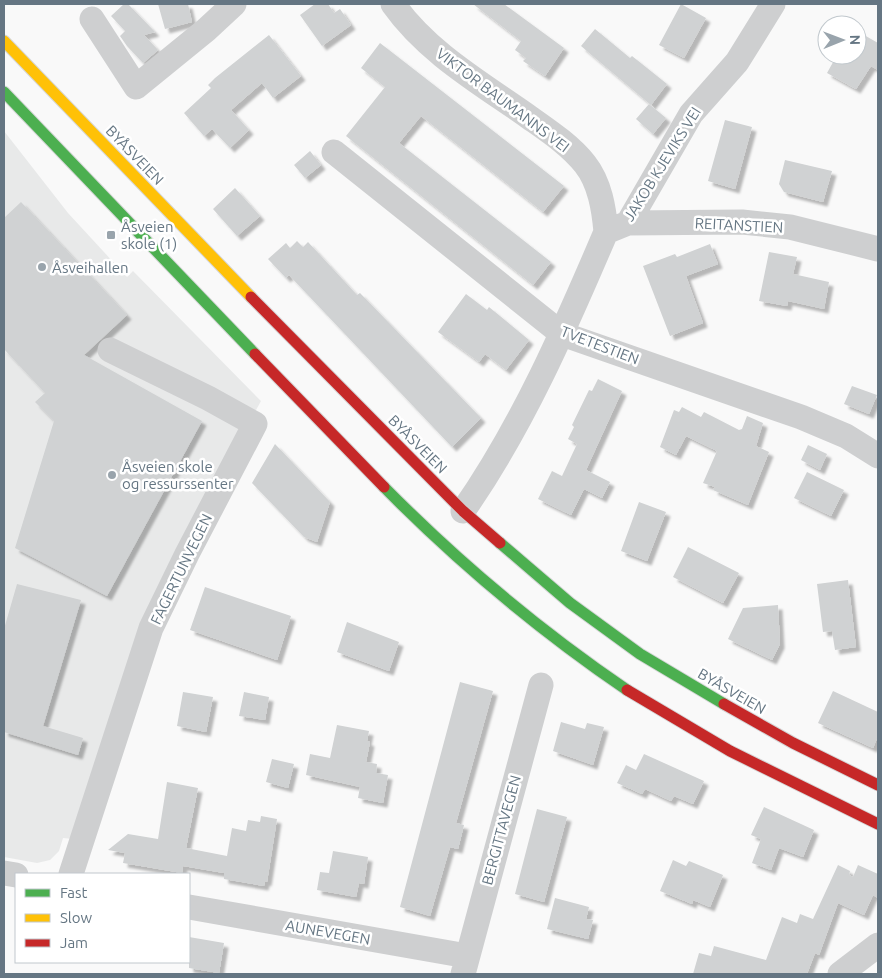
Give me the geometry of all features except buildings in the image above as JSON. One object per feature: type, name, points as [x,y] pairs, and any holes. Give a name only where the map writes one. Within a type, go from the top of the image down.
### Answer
[{"type":"main road","name":"BYÅSVEIEN","points":[[4,41],[288,334],[463,511],[570,603],[640,654],[792,743],[878,784]]},
{"type":"main road","points":[[4,92],[408,512],[504,598],[566,646],[649,704],[740,758],[806,792],[878,824]]},
{"type":"street","points":[[92,19],[136,87],[199,36],[234,4]]},
{"type":"street","name":"VIKTOR BAUMANNS VEI","points":[[393,4],[409,27],[443,57],[564,142],[580,159],[597,186],[604,209],[617,228]]},
{"type":"street","name":"JAKOB KJEVIKS VEI","points":[[463,511],[508,440],[617,228],[691,114],[737,62],[773,4]]},
{"type":"street","name":"TVETESTIEN","points":[[334,152],[562,334],[802,417],[846,436],[878,456]]},
{"type":"street","name":"REITANSTIEN","points":[[617,228],[742,222],[790,227],[878,249]]},
{"type":"street","name":"FAGERTUNVEGEN","points":[[71,873],[151,628],[187,554],[255,424],[208,398],[110,350]]},
{"type":"street","name":"BERGITTAVEGEN","points":[[465,965],[541,685]]},
{"type":"street","name":"AUNEVEGEN","points":[[190,906],[465,965]]},
{"type":"street","points":[[840,974],[878,946]]},
{"type":"shaded area","name":"Åsveien skole og ressurssenter","points":[[4,131],[68,213],[127,277],[133,271],[261,401],[179,549],[73,839],[63,838],[59,851],[50,860],[37,863],[4,857]]},
{"type":"traffic: fast","points":[[4,92],[255,354]]},
{"type":"traffic: fast","points":[[384,487],[471,569],[562,644],[627,690]]},
{"type":"traffic: fast","points":[[500,543],[570,603],[640,654],[724,704]]},
{"type":"traffic: slow","points":[[4,41],[251,297]]},
{"type":"traffic: jam","points":[[251,297],[463,511],[500,543]]},
{"type":"traffic: jam","points":[[255,354],[384,487]]},
{"type":"traffic: jam","points":[[627,690],[730,751],[878,824]]},
{"type":"traffic: jam","points":[[724,704],[793,743],[878,785]]},
{"type":"place","name":"Åsveien skole (1)","points":[[111,235]]},
{"type":"place","name":"Åsveihallen","points":[[42,267]]},
{"type":"place","name":"Åsveien skole og ressurssenter","points":[[112,475]]}]
